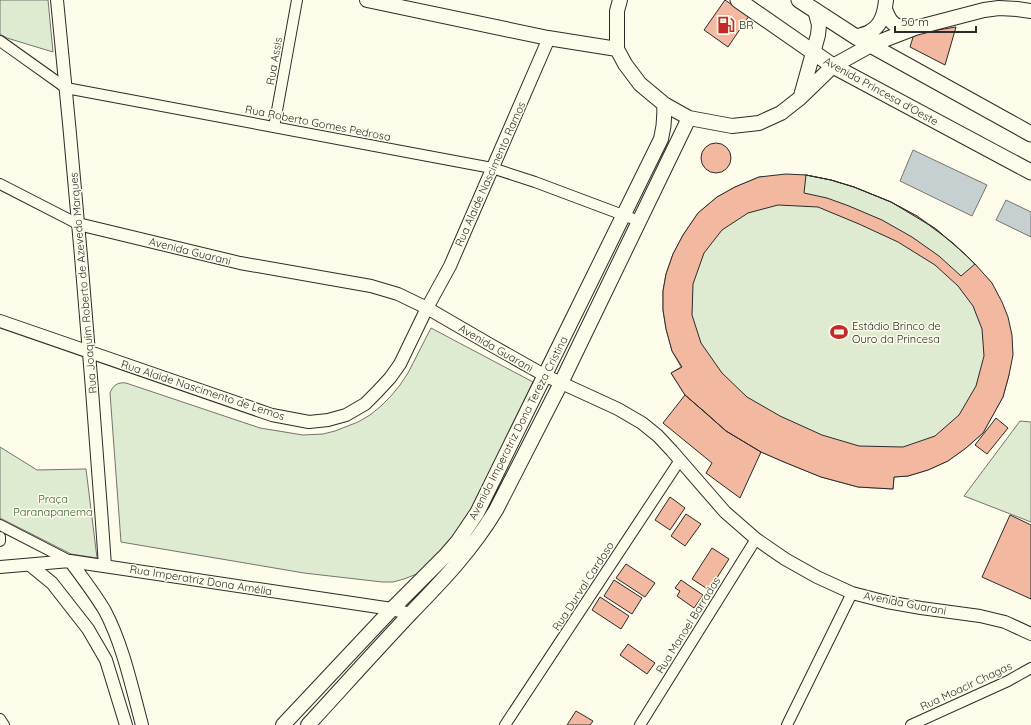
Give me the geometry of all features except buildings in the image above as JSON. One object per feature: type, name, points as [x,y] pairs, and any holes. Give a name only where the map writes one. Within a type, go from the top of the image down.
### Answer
[{"type":"main road","points":[[367,0],[549,38],[617,49]]},
{"type":"main road","points":[[620,0],[617,11],[617,49],[625,64],[640,84],[664,104],[689,118],[732,126],[759,123],[781,113],[800,98],[833,66],[871,45],[906,31],[984,10],[1000,8],[1031,11]]},
{"type":"main road","name":"Avenida Princesa d'Oeste","points":[[739,0],[812,53],[833,66],[1031,172]]},
{"type":"main road","points":[[799,0],[856,37],[1031,134]]},
{"type":"main road","points":[[856,37],[875,29],[879,24],[886,5]]},
{"type":"main road","points":[[886,5],[889,19],[906,31]]},
{"type":"main road","points":[[800,98],[818,35],[819,25],[815,10]]},
{"type":"main road","name":"Avenida Imperatriz Dona Tereza Cristina","points":[[283,725],[392,609],[445,556],[458,541],[477,513],[661,139],[665,118],[664,104]]},
{"type":"main road","name":"Avenida Imperatriz Dona Tereza Cristina","points":[[308,725],[460,561],[485,529],[561,383],[689,118]]},
{"type":"street","name":"Rua Joaquim Roberto de Azevedo Marques","points":[[57,0],[96,434],[105,566]]},
{"type":"street","name":"Rua Assis","points":[[274,127],[297,0]]},
{"type":"street","name":"Rua Alaíde Nascimento Ramos","points":[[427,308],[450,266],[549,38]]},
{"type":"street","name":"Rua Roberto Gomes Pedrosa","points":[[0,41],[66,88],[492,168],[535,182],[639,221]]},
{"type":"street","name":"Avenida Guarani","points":[[0,184],[78,224],[240,263],[370,286],[398,294],[427,308],[544,375],[618,409],[642,423],[658,436],[725,512],[756,538],[785,559],[817,577],[852,593],[887,602],[980,616],[1005,622],[1031,634]]},
{"type":"street","name":"Rua Alaide Nascimento de Lemos","points":[[0,321],[272,415],[309,422],[328,420],[346,415],[365,404],[400,364],[427,308]]},
{"type":"street","name":"Rua Durval Cardoso","points":[[505,725],[680,460]]},
{"type":"street","name":"Rua Imperatriz Dona Amélia","points":[[0,524],[70,561],[392,609],[410,614]]},
{"type":"street","name":"Rua Manoel Barradas","points":[[640,725],[756,538]]},
{"type":"street","points":[[0,567],[70,561],[104,610],[112,628],[120,647],[142,725]]},
{"type":"street","points":[[30,565],[52,583],[88,629],[106,660],[126,725]]},
{"type":"street","points":[[787,725],[852,593]]},
{"type":"street","name":"Rua Moacir Chagas","points":[[911,725],[1008,681],[1031,668]]},
{"type":"street","points":[[0,719],[4,725]]},
{"type":"green space","points":[[0,0],[48,0],[53,52],[7,38],[0,34]]},
{"type":"green space","name":"Estádio Brinco de Ouro da Princesa","points":[[806,175],[831,180],[854,187],[891,202],[917,216],[936,229],[966,255],[992,283],[1009,375],[1003,397],[983,433],[966,448],[948,461],[928,470],[908,476],[894,477],[893,489],[858,487],[821,477],[761,452],[726,431],[685,395],[671,373],[681,367],[672,351],[666,329],[663,310],[663,291],[666,274],[673,254],[683,235],[698,213],[717,197],[735,187],[759,177]]},
{"type":"green space","points":[[431,328],[533,382],[480,496],[456,534],[422,572],[393,582],[382,582],[304,573],[121,542],[110,393],[116,385],[126,383],[260,428],[303,435],[323,434],[358,422],[381,406],[400,385],[408,373]]},
{"type":"green space","points":[[1020,421],[1031,422],[1031,522],[964,496]]},
{"type":"green space","name":"Praça Paranapanema","points":[[0,447],[37,470],[86,469],[97,558],[71,554],[0,518]]},
{"type":"shaded area","points":[[913,150],[987,185],[972,216],[900,181]]},
{"type":"shaded area","points":[[1006,200],[1031,212],[1031,237],[996,220]]},
{"type":"place","name":"BR","points":[[726,25]]},
{"type":"place","name":"Estádio Brinco de Ouro da Princesa","points":[[839,332]]}]
